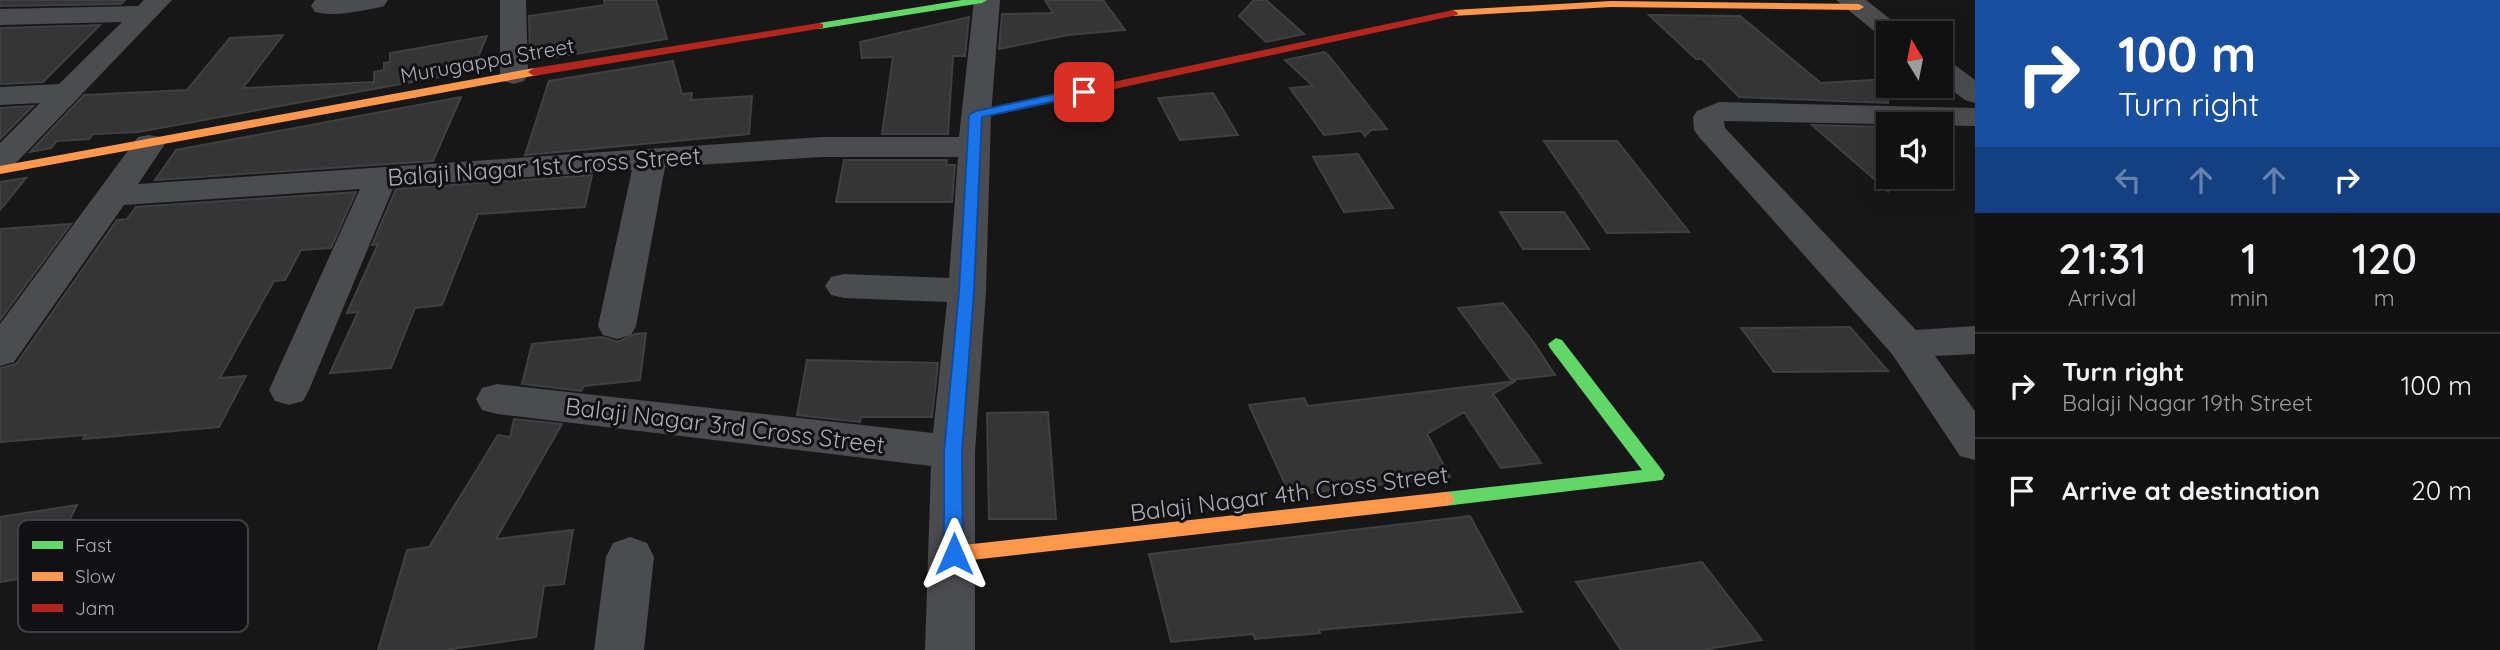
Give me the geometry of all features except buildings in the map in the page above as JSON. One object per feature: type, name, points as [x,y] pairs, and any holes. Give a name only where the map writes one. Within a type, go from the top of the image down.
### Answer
[{"type":"street","points":[[324,6],[375,0]]},
{"type":"street","points":[[513,0],[514,75]]},
{"type":"street","points":[[950,650],[954,554],[953,452],[967,291],[985,0]]},
{"type":"street","name":"Murugappa Street","points":[[0,170],[514,75],[985,0]]},
{"type":"street","points":[[975,131],[1475,10],[1514,5],[1854,4],[1877,21]]},
{"type":"street","points":[[0,17],[152,7]]},
{"type":"street","points":[[0,161],[152,7]]},
{"type":"street","points":[[1953,77],[1975,94]]},
{"type":"street","points":[[0,96],[67,93]]},
{"type":"street","points":[[1975,117],[1719,111],[1708,117],[1710,130],[1906,344],[1975,444]]},
{"type":"street","name":"Balaji Nagar 1st Cross Street","points":[[114,196],[822,147],[975,131]]},
{"type":"street","points":[[4,342],[114,196],[149,144]]},
{"type":"street","points":[[617,326],[651,158]]},
{"type":"street","points":[[289,390],[381,178]]},
{"type":"street","points":[[844,286],[967,291]]},
{"type":"street","points":[[1906,344],[1975,340]]},
{"type":"street","name":"Balaji Nagar 4th Cross Street","points":[[954,554],[1656,475],[1556,344]]},
{"type":"street","name":"Balaji Nagar 3rd Cross Street","points":[[497,399],[953,452]]},
{"type":"street","points":[[619,650],[630,557]]},
{"type":"traffic: fast","points":[[819,26],[982,0]]},
{"type":"traffic: fast","points":[[1445,499],[1656,475],[1556,344]]},
{"type":"traffic: slow","points":[[1453,13],[1611,4],[1859,7]]},
{"type":"traffic: slow","points":[[0,170],[534,72]]},
{"type":"traffic: slow","points":[[954,554],[1445,499]]},
{"type":"traffic: jam","points":[[976,115],[1453,13]]},
{"type":"traffic: jam","points":[[534,72],[819,26]]},
{"type":"route","points":[[954,554],[953,452],[967,291],[976,115],[1084,92]]}]
